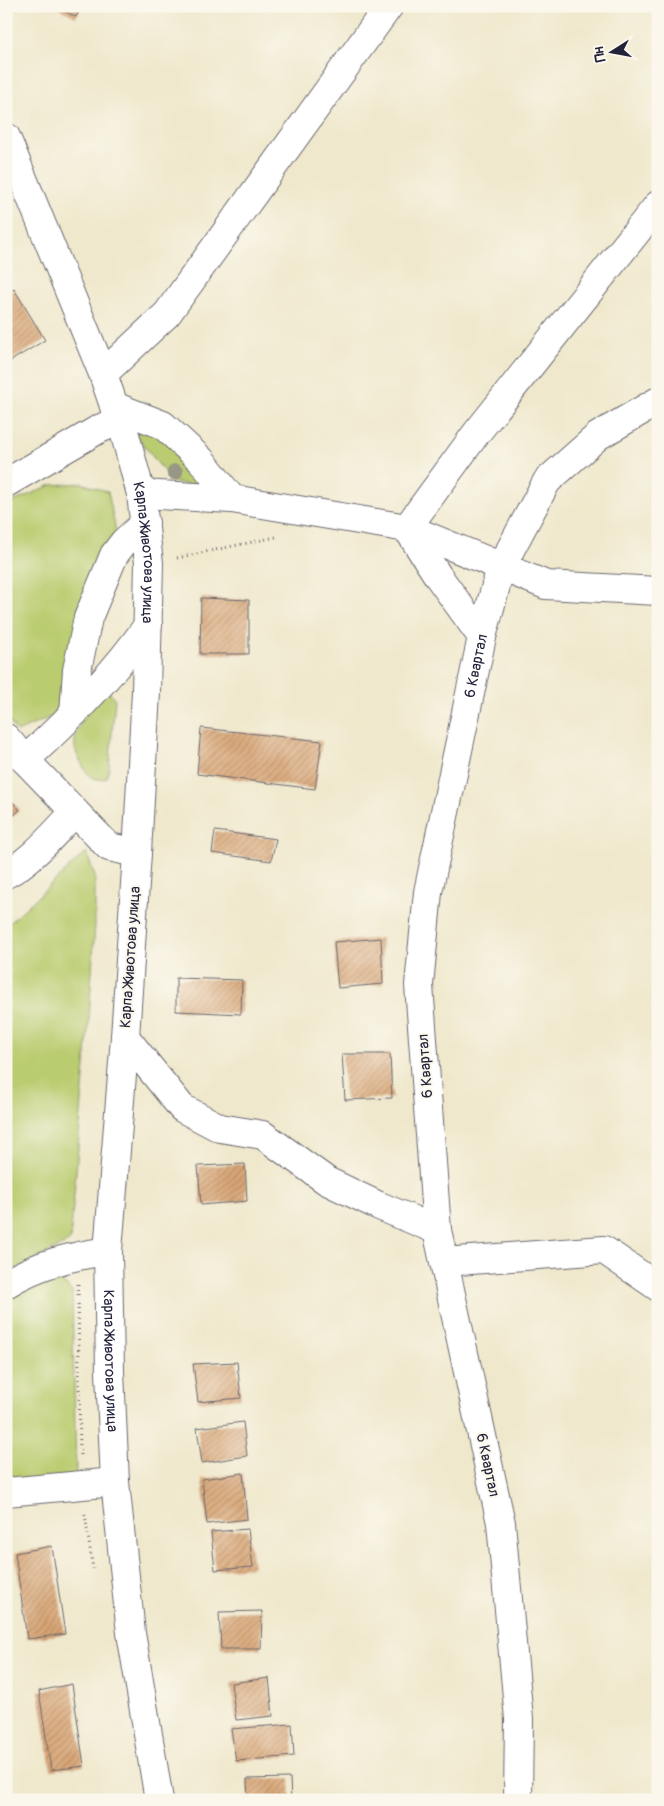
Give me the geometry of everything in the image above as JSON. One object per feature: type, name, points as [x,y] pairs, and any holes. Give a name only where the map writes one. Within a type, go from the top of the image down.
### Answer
[{"type":"street","points":[[103,374],[167,314],[389,6]]},
{"type":"street","name":"Карпа Животова улица","points":[[6,137],[103,374],[117,413],[141,494],[149,563],[148,625],[137,852],[108,1250],[110,1372],[115,1482],[131,1633],[158,1800]]},
{"type":"street","points":[[407,528],[474,435],[658,205]]},
{"type":"street","name":"6 Квартал","points":[[518,1800],[519,1719],[501,1523],[437,1230],[419,984],[428,892],[482,637],[501,567],[547,481],[598,436],[658,401]]},
{"type":"street","points":[[6,482],[99,430],[117,413],[163,425],[201,460],[232,499]]},
{"type":"street","points":[[141,494],[232,499],[407,528],[546,585],[658,591]]},
{"type":"street","points":[[74,713],[77,670],[88,618],[114,555],[124,542],[145,523]]},
{"type":"street","points":[[407,528],[438,576],[482,637]]},
{"type":"street","points":[[25,760],[74,713],[128,654],[148,625]]},
{"type":"street","points":[[6,738],[109,847],[137,852]]},
{"type":"street","points":[[6,874],[15,869],[44,843],[75,812]]},
{"type":"street","points":[[125,1037],[182,1108],[220,1128],[263,1134],[327,1181],[376,1205],[437,1230]]},
{"type":"street","points":[[6,1284],[22,1274],[78,1255],[108,1250]]},
{"type":"street","points":[[444,1262],[604,1250],[658,1287]]},
{"type":"street","points":[[6,1492],[115,1482]]},
{"type":"path","points":[[149,563],[281,536]]},
{"type":"path","points":[[78,1255],[77,1344],[80,1485],[94,1572]]},
{"type":"green space","points":[[157,431],[181,456],[199,486],[172,482],[134,432]]},
{"type":"green space","points":[[82,483],[108,492],[116,531],[57,714],[17,732],[6,717],[6,505],[51,485]]},
{"type":"green space","points":[[107,690],[115,699],[109,770],[106,778],[96,779],[88,775],[84,768],[75,747],[75,739],[85,716]]},
{"type":"green space","points":[[86,852],[95,876],[95,924],[70,1241],[6,1274],[6,926]]},
{"type":"green space","points":[[58,1276],[72,1292],[76,1476],[6,1483],[6,1297]]},
{"type":"building","points":[[54,6],[82,6],[76,17]]},
{"type":"building","points":[[14,289],[45,340],[9,362],[6,357],[6,293]]},
{"type":"building","points":[[201,598],[249,600],[249,654],[200,654]]},
{"type":"building","points":[[201,728],[322,741],[315,789],[197,774]]},
{"type":"building","points":[[6,795],[20,810],[6,822]]},
{"type":"building","points":[[215,831],[276,839],[271,861],[212,853]]},
{"type":"building","points":[[381,938],[383,984],[338,988],[334,942]]},
{"type":"building","points":[[176,978],[242,980],[241,1014],[176,1011]]},
{"type":"building","points":[[342,1054],[390,1054],[392,1098],[345,1100]]},
{"type":"building","points":[[245,1164],[247,1201],[201,1205],[198,1166]]},
{"type":"building","points":[[237,1362],[241,1398],[198,1402],[193,1364]]},
{"type":"building","points":[[243,1422],[247,1456],[202,1463],[197,1428]]},
{"type":"building","points":[[243,1473],[247,1519],[207,1524],[202,1479]]},
{"type":"building","points":[[248,1529],[253,1567],[215,1570],[211,1532]]},
{"type":"building","points":[[52,1546],[65,1634],[27,1639],[15,1553]]},
{"type":"building","points":[[262,1611],[261,1649],[221,1649],[219,1612]]},
{"type":"building","points":[[269,1678],[273,1716],[236,1720],[231,1683]]},
{"type":"building","points":[[72,1684],[84,1766],[51,1770],[39,1691]]},
{"type":"building","points":[[292,1724],[294,1756],[236,1761],[231,1729]]},
{"type":"building","points":[[290,1778],[291,1800],[248,1800],[247,1779]]}]
